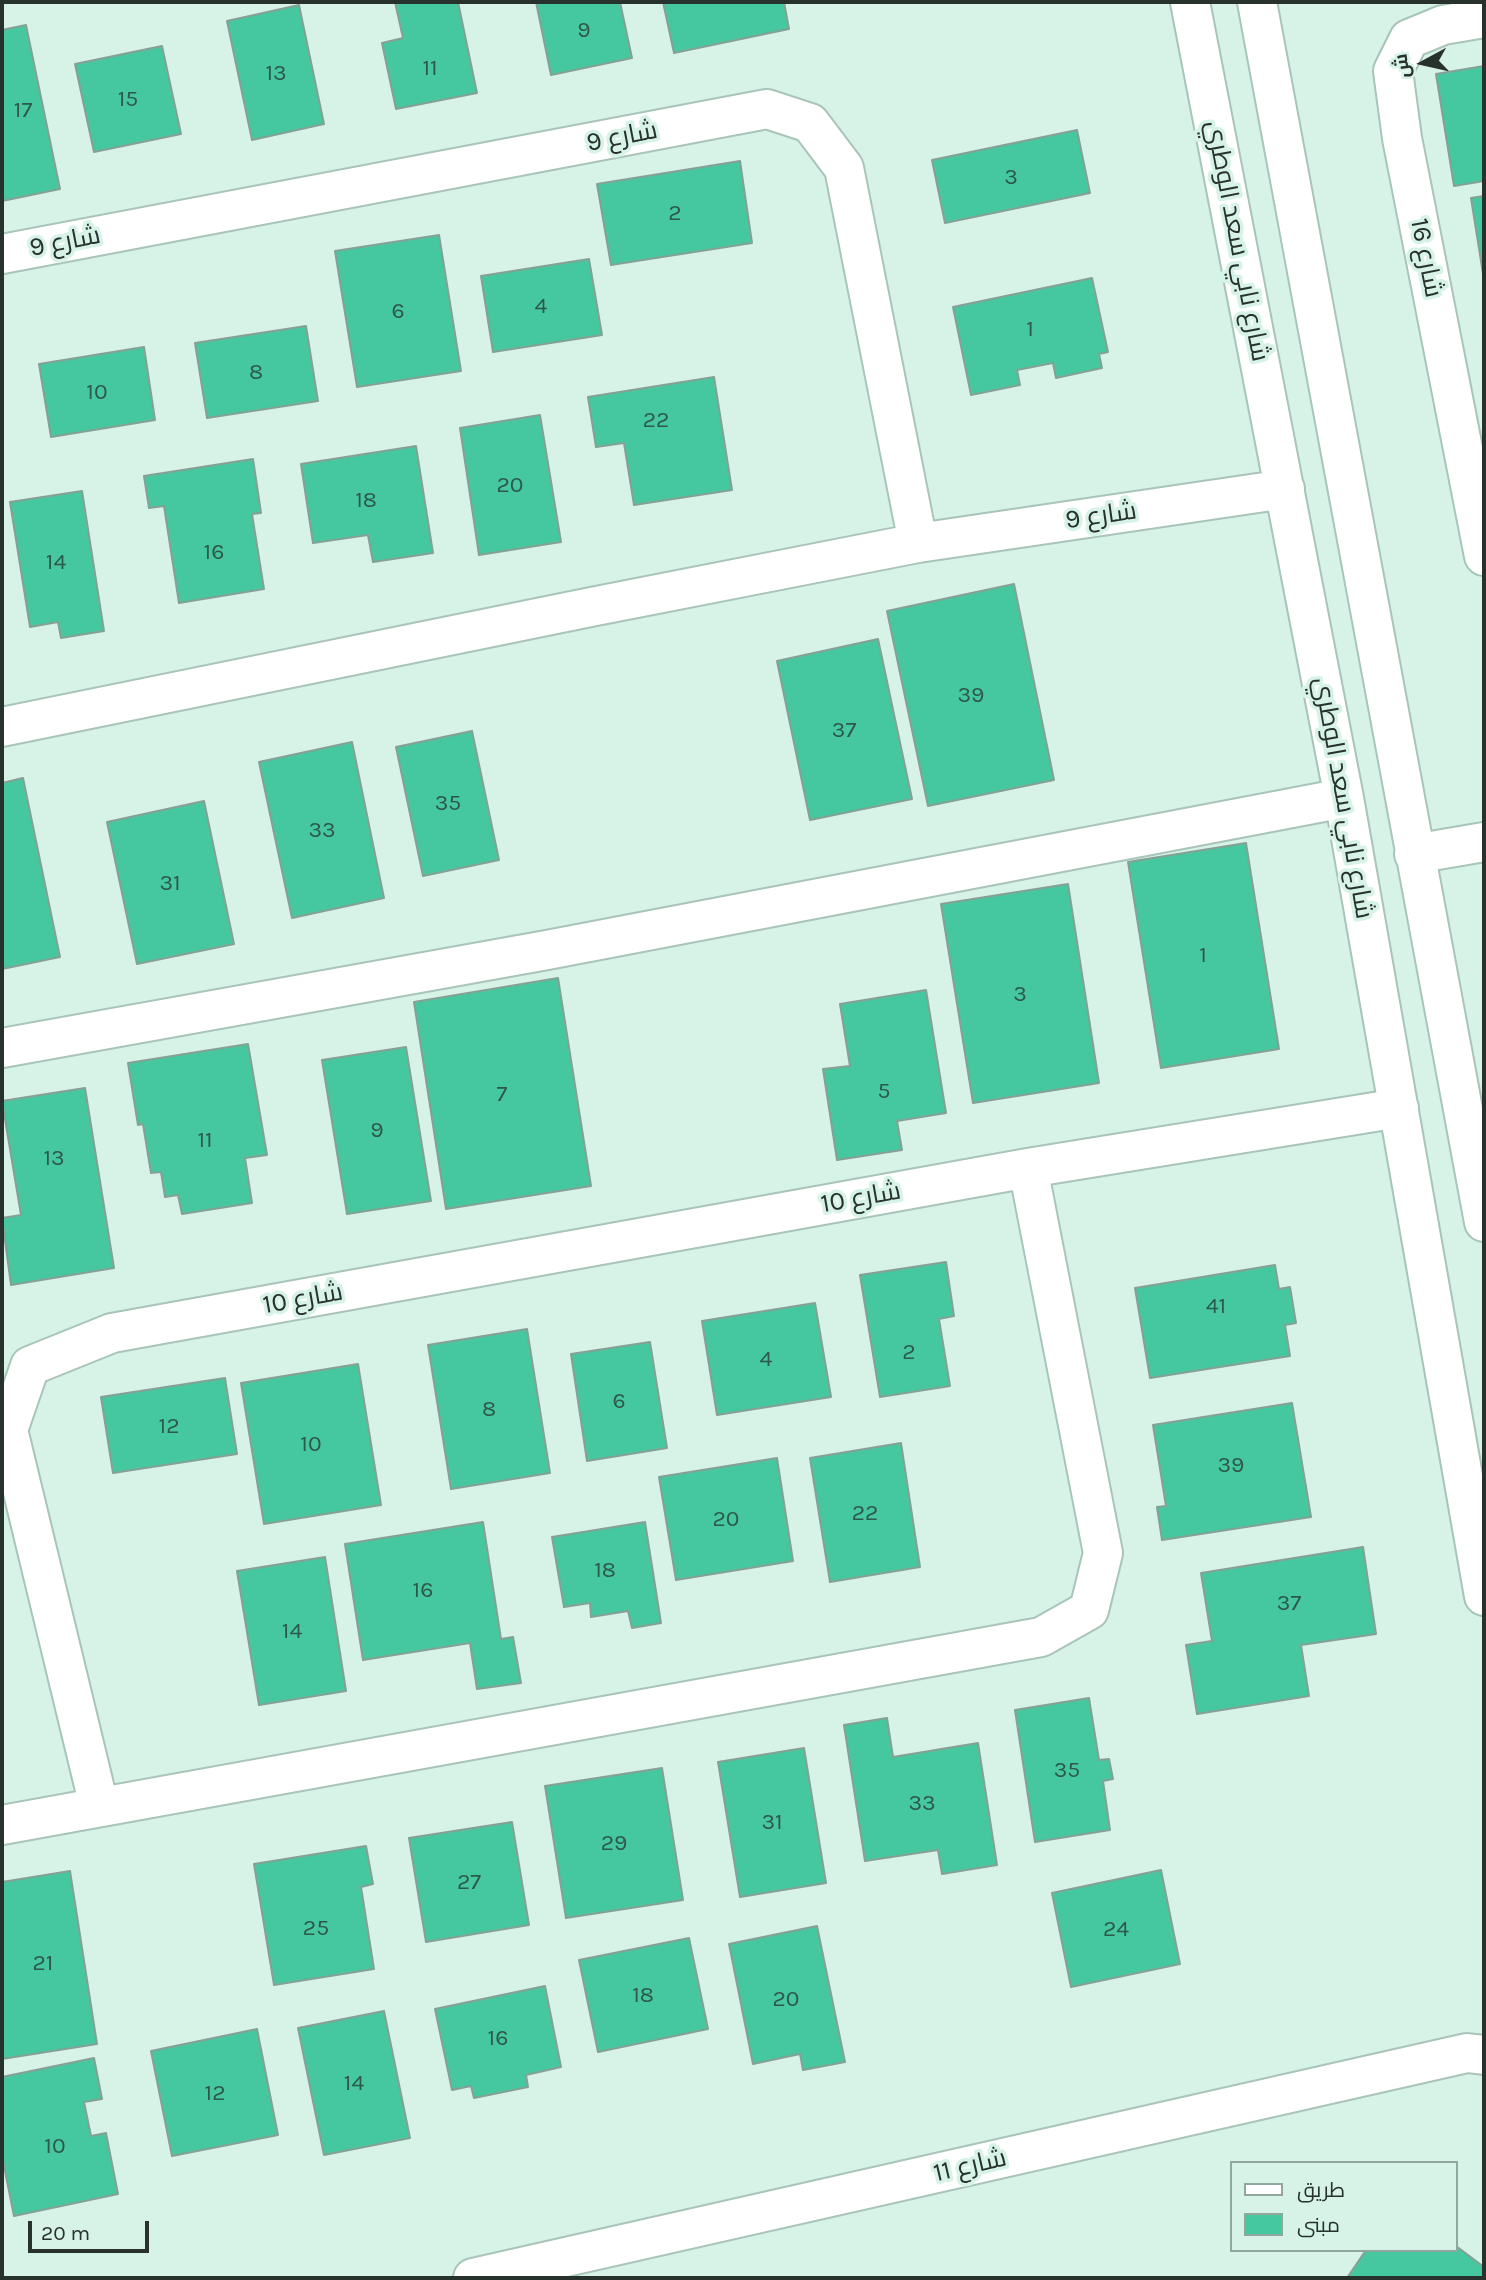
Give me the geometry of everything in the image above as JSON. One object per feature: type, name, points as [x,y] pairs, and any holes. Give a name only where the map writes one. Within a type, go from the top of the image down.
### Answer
[{"type":"street","name":"شارع نابي سعد الوطري","points":[[1190,2],[1343,798],[1484,1597]]},
{"type":"street","points":[[1258,2],[1484,1222]]},
{"type":"street","name":"شارع 16","points":[[1484,18],[1443,25],[1409,39],[1393,71],[1402,138],[1484,556]]},
{"type":"street","name":"شارع 9","points":[[2,254],[767,109],[810,123],[844,168],[918,543]]},
{"type":"street","name":"شارع 9","points":[[2,727],[918,543],[1285,489]]},
{"type":"street","points":[[2,1048],[547,950],[1343,798]]},
{"type":"street","points":[[1414,854],[1484,842]]},
{"type":"street","name":"شارع 10","points":[[99,1806],[8,1430],[30,1366],[112,1333],[1028,1168],[1399,1108]]},
{"type":"street","points":[[2,1825],[1041,1637],[1089,1610],[1103,1553],[1028,1168]]},
{"type":"street","name":"شارع 11","points":[[474,2278],[1479,2050]]},
{"type":"building","points":[[395,2],[458,2],[477,93],[396,109],[382,43],[403,38]]},
{"type":"building","points":[[536,2],[620,2],[632,58],[551,75]]},
{"type":"building","points":[[663,2],[784,2],[789,29],[674,53]]},
{"type":"building","points":[[299,5],[324,124],[252,140],[227,21]]},
{"type":"building","points":[[26,25],[60,189],[2,201],[2,30]]},
{"type":"building","points":[[162,46],[181,134],[94,152],[75,64]]},
{"type":"building","points":[[1484,66],[1484,181],[1454,186],[1436,74]]},
{"type":"building","points":[[1077,130],[1090,193],[945,223],[932,160]]},
{"type":"building","points":[[740,161],[752,243],[611,265],[597,184]]},
{"type":"building","points":[[1484,196],[1484,280],[1471,198]]},
{"type":"building","points":[[439,235],[461,371],[357,387],[335,251]]},
{"type":"building","points":[[589,259],[602,335],[493,352],[481,276]]},
{"type":"building","points":[[1092,278],[1108,352],[1099,354],[1102,368],[1056,378],[1053,363],[1017,370],[1020,385],[971,395],[953,307]]},
{"type":"building","points":[[306,326],[318,401],[207,418],[195,343]]},
{"type":"building","points":[[144,347],[155,420],[51,437],[39,364]]},
{"type":"building","points":[[714,377],[732,490],[634,505],[624,443],[596,447],[588,397]]},
{"type":"building","points":[[540,415],[561,542],[479,555],[460,428]]},
{"type":"building","points":[[416,446],[433,553],[373,562],[368,535],[313,543],[301,464]]},
{"type":"building","points":[[253,459],[261,513],[252,514],[264,589],[179,603],[164,506],[149,508],[144,476]]},
{"type":"building","points":[[82,491],[104,631],[61,638],[58,622],[30,627],[10,502]]},
{"type":"building","points":[[1014,584],[1054,780],[928,806],[887,611]]},
{"type":"building","points":[[878,639],[912,799],[810,820],[777,661]]},
{"type":"building","points":[[472,731],[499,860],[423,876],[396,747]]},
{"type":"building","points":[[352,742],[384,898],[292,918],[259,762]]},
{"type":"building","points":[[23,778],[60,957],[2,969],[2,783]]},
{"type":"building","points":[[204,801],[234,944],[137,964],[107,822]]},
{"type":"building","points":[[1246,843],[1279,1049],[1161,1068],[1128,862]]},
{"type":"building","points":[[1068,884],[1099,1083],[973,1103],[941,904]]},
{"type":"building","points":[[558,978],[591,1186],[446,1209],[414,1002]]},
{"type":"building","points":[[926,990],[946,1113],[897,1121],[902,1150],[837,1160],[823,1069],[850,1066],[840,1004]]},
{"type":"building","points":[[248,1044],[267,1155],[245,1158],[252,1203],[182,1214],[178,1195],[165,1197],[161,1172],[151,1173],[143,1124],[138,1125],[128,1063]]},
{"type":"building","points":[[406,1047],[431,1201],[347,1214],[322,1060]]},
{"type":"building","points":[[85,1088],[114,1268],[11,1285],[2,1218],[21,1215],[2,1101]]},
{"type":"building","points":[[946,1262],[954,1316],[939,1319],[950,1386],[880,1397],[860,1275]]},
{"type":"building","points":[[1275,1265],[1279,1289],[1290,1287],[1296,1323],[1285,1325],[1290,1356],[1150,1378],[1135,1288]]},
{"type":"building","points":[[815,1303],[831,1397],[717,1415],[702,1321]]},
{"type":"building","points":[[527,1329],[550,1473],[451,1489],[428,1345]]},
{"type":"building","points":[[650,1342],[667,1448],[587,1461],[571,1354]]},
{"type":"building","points":[[358,1364],[381,1505],[264,1524],[241,1383]]},
{"type":"building","points":[[225,1378],[237,1454],[113,1473],[101,1397]]},
{"type":"building","points":[[1292,1403],[1311,1517],[1162,1540],[1157,1507],[1166,1506],[1153,1425]]},
{"type":"building","points":[[901,1443],[920,1567],[830,1582],[810,1458]]},
{"type":"building","points":[[777,1458],[793,1561],[676,1580],[659,1477]]},
{"type":"building","points":[[483,1522],[501,1639],[513,1637],[521,1683],[477,1689],[470,1643],[363,1660],[345,1544]]},
{"type":"building","points":[[645,1522],[661,1623],[632,1628],[628,1611],[591,1617],[590,1603],[564,1607],[552,1537]]},
{"type":"building","points":[[1363,1547],[1376,1634],[1301,1645],[1309,1696],[1197,1714],[1186,1645],[1212,1641],[1201,1573]]},
{"type":"building","points":[[325,1557],[346,1691],[259,1705],[237,1571]]},
{"type":"building","points":[[1089,1698],[1099,1760],[1109,1759],[1113,1779],[1103,1781],[1110,1830],[1035,1842],[1015,1710]]},
{"type":"building","points":[[887,1718],[893,1757],[978,1743],[997,1865],[942,1874],[938,1850],[865,1861],[844,1725]]},
{"type":"building","points":[[804,1748],[826,1883],[740,1897],[718,1762]]},
{"type":"building","points":[[662,1768],[683,1900],[566,1918],[545,1786]]},
{"type":"building","points":[[512,1822],[529,1925],[426,1942],[409,1838]]},
{"type":"building","points":[[366,1846],[373,1884],[361,1887],[374,1969],[274,1985],[254,1864]]},
{"type":"building","points":[[1161,1870],[1180,1964],[1071,1987],[1052,1893]]},
{"type":"building","points":[[70,1871],[97,2044],[2,2059],[2,1882]]},
{"type":"building","points":[[817,1926],[845,2062],[803,2070],[800,2054],[753,2064],[729,1944]]},
{"type":"building","points":[[689,1938],[708,2029],[598,2052],[579,1960]]},
{"type":"building","points":[[545,1986],[561,2067],[526,2075],[528,2087],[474,2098],[471,2086],[452,2090],[435,2009]]},
{"type":"building","points":[[384,2011],[410,2138],[324,2155],[298,2028]]},
{"type":"building","points":[[257,2029],[278,2135],[172,2156],[151,2051]]},
{"type":"building","points":[[94,2058],[102,2099],[84,2102],[91,2136],[106,2133],[118,2194],[14,2216],[2,2156],[2,2077]]},
{"type":"building","points":[[1458,2248],[1484,2267],[1484,2278],[1347,2278],[1365,2252],[1458,2252]]}]
